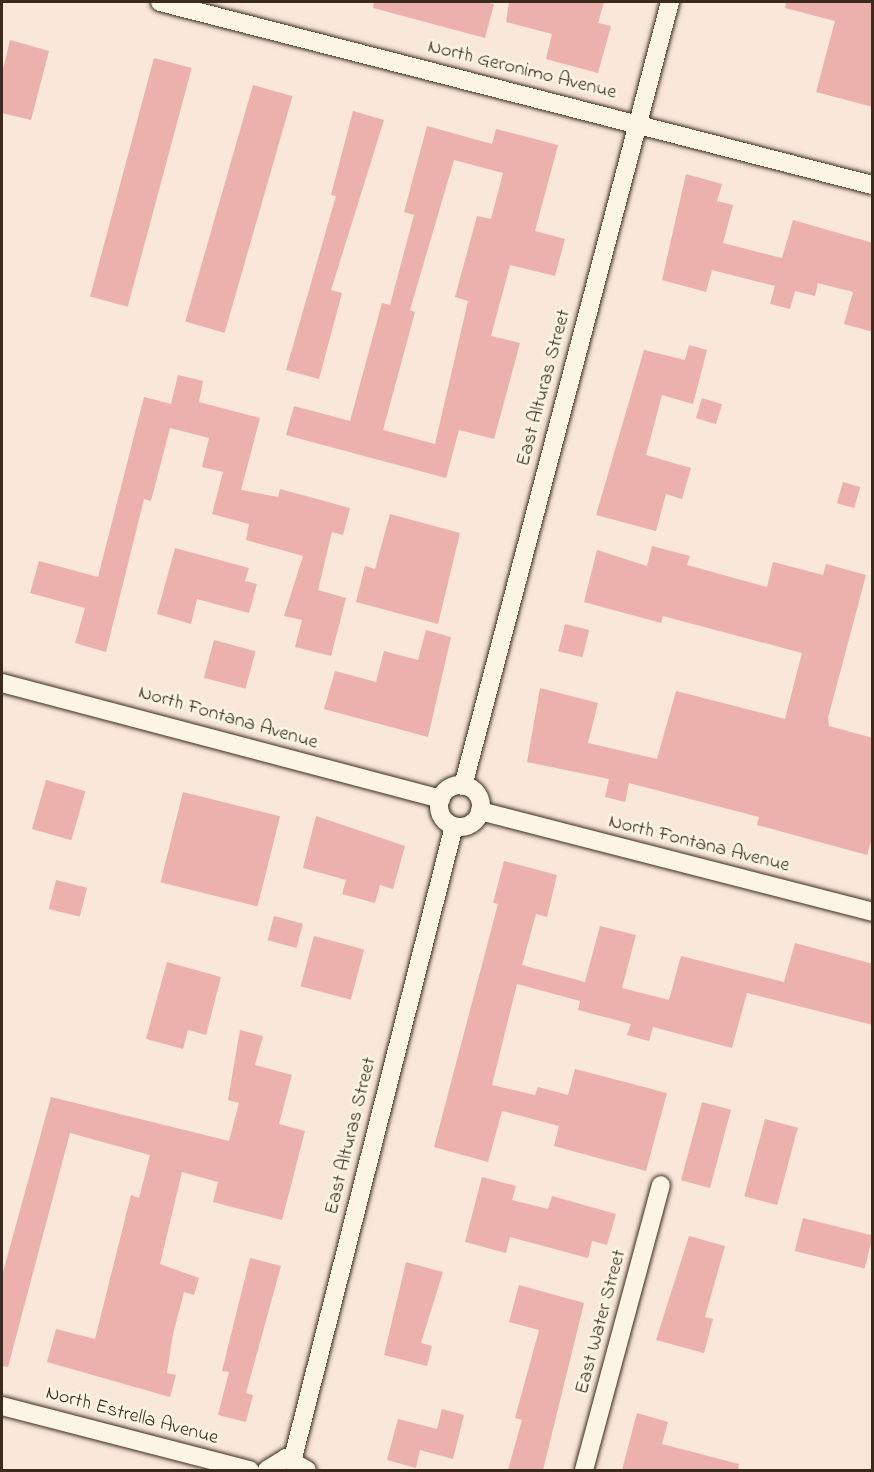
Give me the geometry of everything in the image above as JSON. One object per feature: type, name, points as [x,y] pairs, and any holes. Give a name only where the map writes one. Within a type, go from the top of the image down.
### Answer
[{"type":"street","name":"North Geronimo Avenue","points":[[160,2],[873,185]]},
{"type":"street","name":"East Alturas Street","points":[[463,786],[670,2]]},
{"type":"street","name":"North Fontana Avenue","points":[[2,683],[441,799]]},
{"type":"street","points":[[463,786],[478,795],[480,811],[468,825],[454,826],[443,817],[441,799],[448,789],[463,786]]},
{"type":"street","name":"North Fontana Avenue","points":[[480,811],[873,912]]},
{"type":"street","name":"East Alturas Street","points":[[293,1458],[454,826]]},
{"type":"street","name":"East Water Street","points":[[585,1470],[661,1185]]},
{"type":"street","name":"North Estrella Avenue","points":[[2,1406],[250,1470]]},
{"type":"street","points":[[267,1470],[279,1459],[293,1458],[307,1470]]},
{"type":"building","points":[[374,2],[484,2],[494,4],[485,38],[373,8]]},
{"type":"building","points":[[509,2],[604,2],[598,23],[611,26],[598,73],[546,59],[552,34],[506,22]]},
{"type":"building","points":[[786,2],[873,2],[873,107],[816,92],[835,21],[785,8]]},
{"type":"building","points":[[10,40],[49,51],[31,120],[2,113],[2,74]]},
{"type":"building","points":[[154,58],[192,68],[128,307],[90,297]]},
{"type":"building","points":[[253,85],[292,96],[225,333],[185,321]]},
{"type":"building","points":[[353,111],[384,120],[331,290],[342,293],[319,379],[286,370],[336,196],[331,195]]},
{"type":"building","points":[[427,126],[492,144],[496,129],[558,145],[535,231],[565,239],[555,276],[510,265],[491,336],[520,343],[494,439],[459,430],[446,478],[286,435],[294,406],[350,421],[382,303],[390,305],[414,215],[404,212]],"holes":[[[454,160],[503,173],[491,219],[477,216],[455,297],[468,301],[435,444],[383,430],[415,312],[410,310]]]},
{"type":"building","points":[[686,174],[722,184],[717,201],[733,205],[723,243],[782,258],[793,220],[873,243],[873,332],[844,324],[853,292],[818,283],[815,296],[795,291],[790,309],[770,304],[775,286],[712,270],[706,292],[662,280]]},
{"type":"building","points":[[689,345],[707,350],[693,404],[662,395],[646,455],[691,468],[682,499],[666,494],[656,531],[596,515],[644,350],[685,360]]},
{"type":"building","points":[[178,375],[203,381],[199,402],[260,418],[241,490],[278,497],[280,489],[350,508],[343,535],[332,532],[318,590],[346,598],[331,656],[295,647],[302,620],[284,616],[303,556],[246,540],[249,524],[212,514],[223,472],[202,467],[209,438],[170,428],[151,501],[144,499],[106,652],[75,643],[85,608],[30,593],[39,561],[98,577],[144,397],[171,404]]},
{"type":"building","points":[[702,398],[722,404],[716,424],[696,418]]},
{"type":"building","points":[[843,482],[860,487],[854,508],[837,503]]},
{"type":"building","points":[[390,514],[460,533],[438,624],[356,602],[365,566],[375,569]]},
{"type":"building","points":[[652,546],[690,556],[687,565],[767,587],[773,562],[823,575],[826,564],[866,575],[828,718],[829,726],[873,738],[873,835],[867,855],[757,825],[759,817],[629,783],[625,802],[605,797],[609,779],[527,762],[540,688],[598,703],[588,743],[657,759],[676,691],[785,719],[802,653],[663,616],[661,623],[584,602],[597,550],[647,566]]},
{"type":"building","points":[[175,548],[249,568],[245,581],[257,584],[249,613],[197,599],[191,624],[157,614]]},
{"type":"building","points":[[565,624],[589,630],[582,657],[558,651]]},
{"type":"building","points":[[426,630],[451,637],[428,737],[324,709],[335,671],[376,682],[384,651],[418,660]]},
{"type":"building","points":[[214,640],[256,651],[245,689],[204,678]]},
{"type":"building","points":[[46,780],[85,791],[71,840],[32,829]]},
{"type":"building","points":[[183,792],[280,816],[258,906],[161,882]]},
{"type":"building","points":[[316,816],[405,846],[393,889],[380,885],[375,903],[342,894],[346,880],[303,868]]},
{"type":"building","points":[[504,861],[557,875],[547,917],[536,914],[522,965],[585,982],[600,926],[636,935],[622,988],[669,1000],[681,956],[784,982],[795,943],[873,964],[873,1025],[747,993],[732,1048],[653,1027],[649,1041],[627,1035],[631,1024],[578,1010],[580,1001],[517,984],[492,1085],[535,1095],[538,1087],[568,1095],[575,1069],[667,1093],[646,1171],[554,1146],[559,1126],[502,1111],[488,1162],[434,1147],[498,904],[493,903]]},
{"type":"building","points":[[56,880],[87,888],[80,917],[49,909]]},
{"type":"building","points":[[274,916],[303,924],[297,948],[268,940]]},
{"type":"building","points":[[314,936],[364,949],[351,1000],[301,986]]},
{"type":"building","points":[[167,962],[221,977],[206,1035],[188,1030],[183,1049],[146,1039]]},
{"type":"building","points":[[240,1030],[263,1036],[255,1065],[292,1075],[279,1124],[305,1131],[282,1220],[213,1202],[218,1182],[182,1172],[160,1264],[199,1278],[194,1295],[184,1292],[173,1334],[167,1373],[176,1375],[170,1397],[47,1362],[56,1329],[95,1339],[131,1195],[139,1198],[150,1155],[70,1133],[8,1367],[2,1366],[2,1276],[51,1097],[229,1141],[239,1103],[228,1100]]},
{"type":"building","points":[[702,1102],[731,1110],[710,1188],[681,1180]]},
{"type":"building","points":[[765,1119],[798,1128],[777,1205],[744,1196]]},
{"type":"building","points":[[482,1177],[516,1186],[512,1200],[548,1209],[552,1196],[616,1214],[607,1245],[592,1241],[588,1258],[510,1237],[506,1253],[465,1242]]},
{"type":"building","points":[[803,1218],[872,1235],[865,1268],[795,1251]]},
{"type":"building","points":[[689,1236],[725,1246],[705,1317],[713,1319],[704,1353],[656,1340]]},
{"type":"building","points":[[250,1258],[281,1266],[246,1393],[253,1395],[246,1422],[218,1415],[229,1372],[222,1371]]},
{"type":"building","points":[[406,1262],[443,1272],[421,1343],[432,1346],[427,1366],[384,1355]]},
{"type":"building","points":[[519,1285],[584,1303],[543,1470],[508,1470],[522,1420],[515,1418],[539,1330],[509,1322]]},
{"type":"building","points":[[442,1409],[464,1415],[453,1459],[420,1450],[416,1468],[387,1460],[398,1419],[437,1429]]},
{"type":"building","points":[[637,1413],[668,1422],[662,1444],[739,1464],[738,1470],[622,1470]]}]
